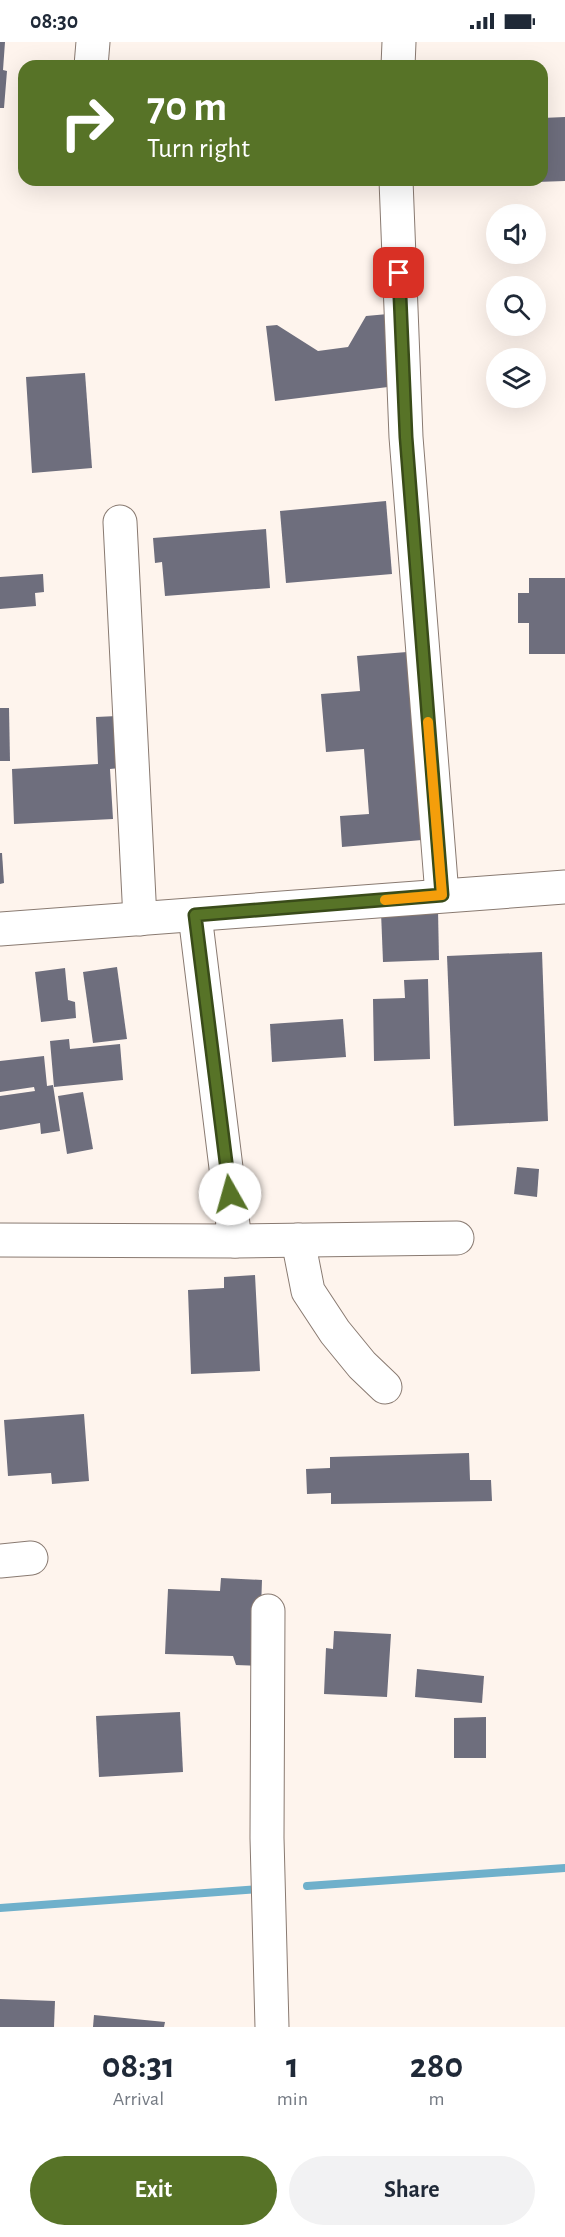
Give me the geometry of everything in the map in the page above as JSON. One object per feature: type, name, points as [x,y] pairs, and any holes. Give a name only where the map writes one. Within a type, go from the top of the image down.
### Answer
[{"type":"street","points":[[92,60],[93,42]]},
{"type":"street","points":[[398,60],[399,42]]},
{"type":"street","points":[[396,186],[406,437],[442,895]]},
{"type":"street","points":[[120,522],[140,919]]},
{"type":"street","points":[[0,929],[565,887]]},
{"type":"street","points":[[195,915],[236,1241]]},
{"type":"street","points":[[0,1240],[236,1241],[457,1238]]},
{"type":"street","points":[[298,1240],[308,1291],[335,1332],[362,1365],[385,1387]]},
{"type":"street","points":[[268,1611],[267,1838],[272,2027]]},
{"type":"building","points":[[0,42],[5,42],[3,70],[7,71],[4,108],[0,108]]},
{"type":"building","points":[[565,117],[565,181],[548,182],[548,118]]},
{"type":"building","points":[[388,314],[396,386],[275,401],[266,326],[277,325],[318,351],[348,347],[366,316]]},
{"type":"building","points":[[85,373],[92,468],[32,473],[26,377]]},
{"type":"building","points":[[386,501],[392,574],[286,583],[280,511]]},
{"type":"building","points":[[266,529],[270,588],[165,596],[162,562],[155,563],[153,538]]},
{"type":"building","points":[[43,574],[44,592],[35,593],[36,606],[0,609],[0,577]]},
{"type":"building","points":[[529,578],[565,578],[565,654],[529,654],[529,623],[518,623],[518,593],[529,593]]},
{"type":"building","points":[[407,652],[422,840],[342,847],[340,816],[369,814],[364,749],[326,752],[321,694],[360,691],[357,656]]},
{"type":"building","points":[[0,708],[9,708],[10,761],[0,761]]},
{"type":"building","points":[[117,716],[120,768],[110,769],[113,819],[14,824],[12,769],[98,764],[96,717]]},
{"type":"building","points":[[0,853],[2,853],[4,883],[0,884]]},
{"type":"building","points":[[438,910],[439,960],[383,962],[381,912]]},
{"type":"building","points":[[542,952],[548,1121],[454,1126],[447,956]]},
{"type":"building","points":[[117,967],[127,1039],[93,1043],[83,972]]},
{"type":"building","points":[[65,968],[68,1000],[75,1002],[76,1018],[41,1022],[35,972]]},
{"type":"building","points":[[428,979],[430,1059],[374,1061],[373,999],[405,998],[404,980]]},
{"type":"building","points":[[343,1019],[346,1057],[272,1062],[270,1024]]},
{"type":"building","points":[[69,1039],[70,1049],[120,1044],[123,1080],[54,1087],[50,1041]]},
{"type":"building","points":[[44,1056],[47,1086],[53,1085],[60,1131],[41,1134],[40,1123],[0,1130],[0,1096],[35,1091],[34,1087],[0,1092],[0,1061]]},
{"type":"building","points":[[83,1092],[93,1149],[67,1154],[58,1096]]},
{"type":"building","points":[[517,1167],[539,1169],[537,1197],[514,1194]]},
{"type":"building","points":[[255,1275],[260,1371],[191,1374],[188,1290],[224,1288],[224,1277]]},
{"type":"building","points":[[84,1414],[89,1481],[52,1484],[51,1473],[8,1476],[4,1420]]},
{"type":"building","points":[[469,1453],[470,1480],[491,1480],[492,1501],[331,1504],[331,1493],[307,1494],[306,1469],[330,1468],[330,1457]]},
{"type":"building","points":[[221,1578],[262,1580],[259,1666],[236,1665],[233,1656],[165,1654],[168,1589],[220,1591]]},
{"type":"building","points":[[334,1631],[391,1634],[387,1697],[324,1694],[326,1648],[333,1649]]},
{"type":"building","points":[[417,1669],[484,1676],[482,1703],[415,1697]]},
{"type":"building","points":[[180,1712],[183,1772],[99,1777],[96,1716]]},
{"type":"building","points":[[486,1717],[486,1758],[454,1758],[454,1718]]},
{"type":"building","points":[[0,1999],[55,2001],[54,2027],[0,2027]]},
{"type":"building","points":[[94,2015],[165,2022],[164,2027],[93,2027]]},
{"type":"waterway","points":[[307,1886],[565,1868]]},
{"type":"waterway","points":[[0,1908],[261,1889]]},
{"type":"slow traffic","points":[[385,900],[442,895],[428,722]]},
{"type":"route","points":[[230,1194],[195,915],[442,895],[406,437],[399,273]]}]
